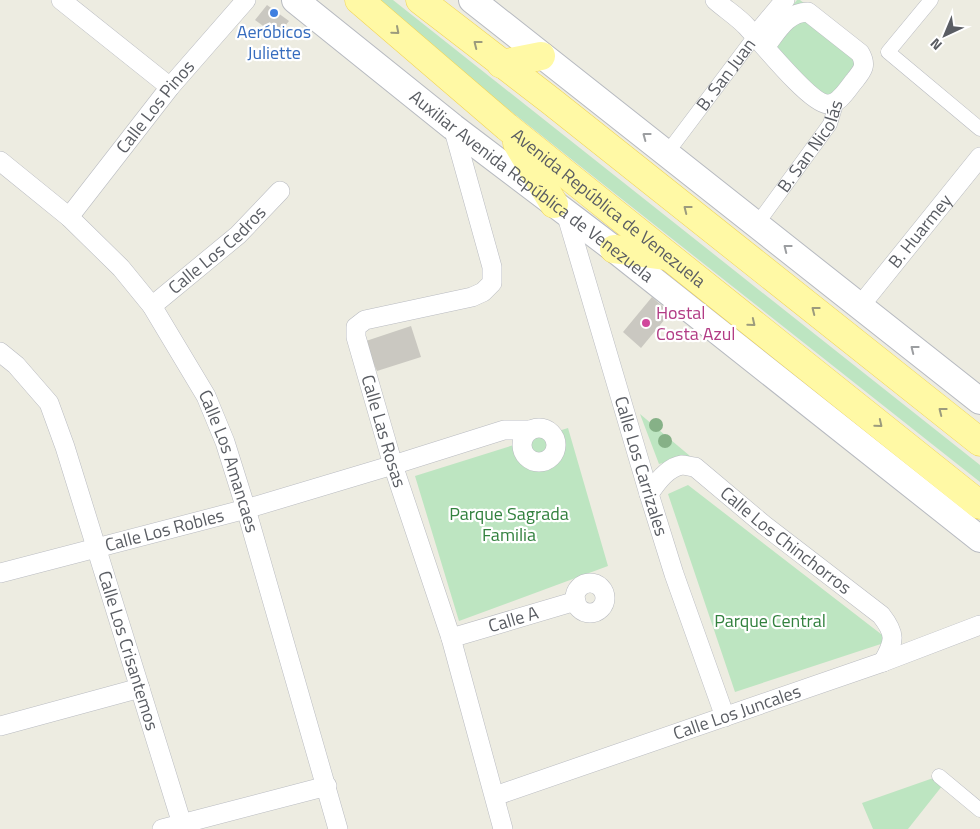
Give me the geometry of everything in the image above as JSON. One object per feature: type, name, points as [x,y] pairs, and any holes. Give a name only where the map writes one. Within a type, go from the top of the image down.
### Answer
[{"type":"main road","name":"Auxiliar Avenida República de Venezuela","points":[[295,0],[980,539]]},
{"type":"main road","name":"Avenida República de Venezuela","points":[[359,0],[507,127],[980,505]]},
{"type":"main road","points":[[420,0],[551,101],[980,442]]},
{"type":"main road","points":[[483,3],[547,60],[980,401]]},
{"type":"main road","points":[[502,64],[547,60]]},
{"type":"main road","points":[[547,60],[551,101]]},
{"type":"main road","points":[[507,127],[560,208]]},
{"type":"main road","points":[[614,250],[667,256]]},
{"type":"street","points":[[61,0],[170,86]]},
{"type":"street","name":"Calle Los Pinos","points":[[69,217],[170,86],[246,0]]},
{"type":"street","points":[[715,0],[746,26],[803,88],[817,100],[827,104],[836,102]]},
{"type":"street","name":"B. San Juan","points":[[667,153],[760,42],[785,0]]},
{"type":"street","points":[[931,0],[888,52],[980,129]]},
{"type":"street","name":"B. San Nicolás","points":[[757,224],[830,124],[836,102],[864,69],[865,61],[860,54],[808,12],[798,12],[760,42]]},
{"type":"street","name":"Calle Las Rosas","points":[[453,126],[492,267],[492,283],[482,292],[472,297],[365,320],[356,327],[356,337],[393,465],[451,638],[503,829]]},
{"type":"street","name":"B. Huarmey","points":[[860,306],[980,157]]},
{"type":"street","name":"Calle Los Amancaes","points":[[0,162],[69,217],[121,268],[152,306],[206,396],[225,442],[246,509],[338,829]]},
{"type":"street","name":"Calle Los Cedros","points":[[152,306],[238,235],[280,191]]},
{"type":"street","name":"Calle Los Carrizales","points":[[560,208],[674,574],[725,717]]},
{"type":"street","name":"Calle Los Crisantemos","points":[[0,352],[16,365],[49,403],[66,446],[182,824]]},
{"type":"street","name":"Calle Los Robles","points":[[0,573],[246,509],[504,430],[529,430]]},
{"type":"street","name":"Calle Los Chinchorros","points":[[649,494],[656,483],[667,473],[682,465],[695,467],[764,525],[881,615],[890,627],[893,638],[891,648],[883,662]]},
{"type":"street","name":"Calle A","points":[[451,638],[576,601]]},
{"type":"street","name":"Calle Los Juncales","points":[[494,796],[883,662],[980,626]]},
{"type":"street","points":[[0,726],[140,688]]},
{"type":"street","points":[[939,776],[980,810]]},
{"type":"street","points":[[162,829],[327,786]]},
{"type":"green space","points":[[370,0],[393,0],[980,465],[980,482]]},
{"type":"green space","points":[[797,0],[800,0],[871,56],[832,105],[759,47]]},
{"type":"green space","points":[[640,414],[690,456],[659,464]]},
{"type":"green space","name":"Parque Sagrada Familia","points":[[568,428],[608,566],[459,621],[415,476]]},
{"type":"green space","name":"Parque Central","points":[[688,485],[890,641],[735,692],[668,494]]},
{"type":"green space","points":[[939,776],[946,781],[908,829],[873,829],[862,803]]},
{"type":"building","points":[[267,5],[289,21],[277,36],[255,20]]},
{"type":"building","name":"Hostal Costa Azul","points":[[652,297],[670,313],[641,348],[623,332]]},
{"type":"building","points":[[411,326],[421,357],[377,371],[363,342]]},
{"type":"place","name":"Aeróbicos Juliette","points":[[274,13]]},
{"type":"place","name":"Hostal Costa Azul","points":[[646,323]]}]
